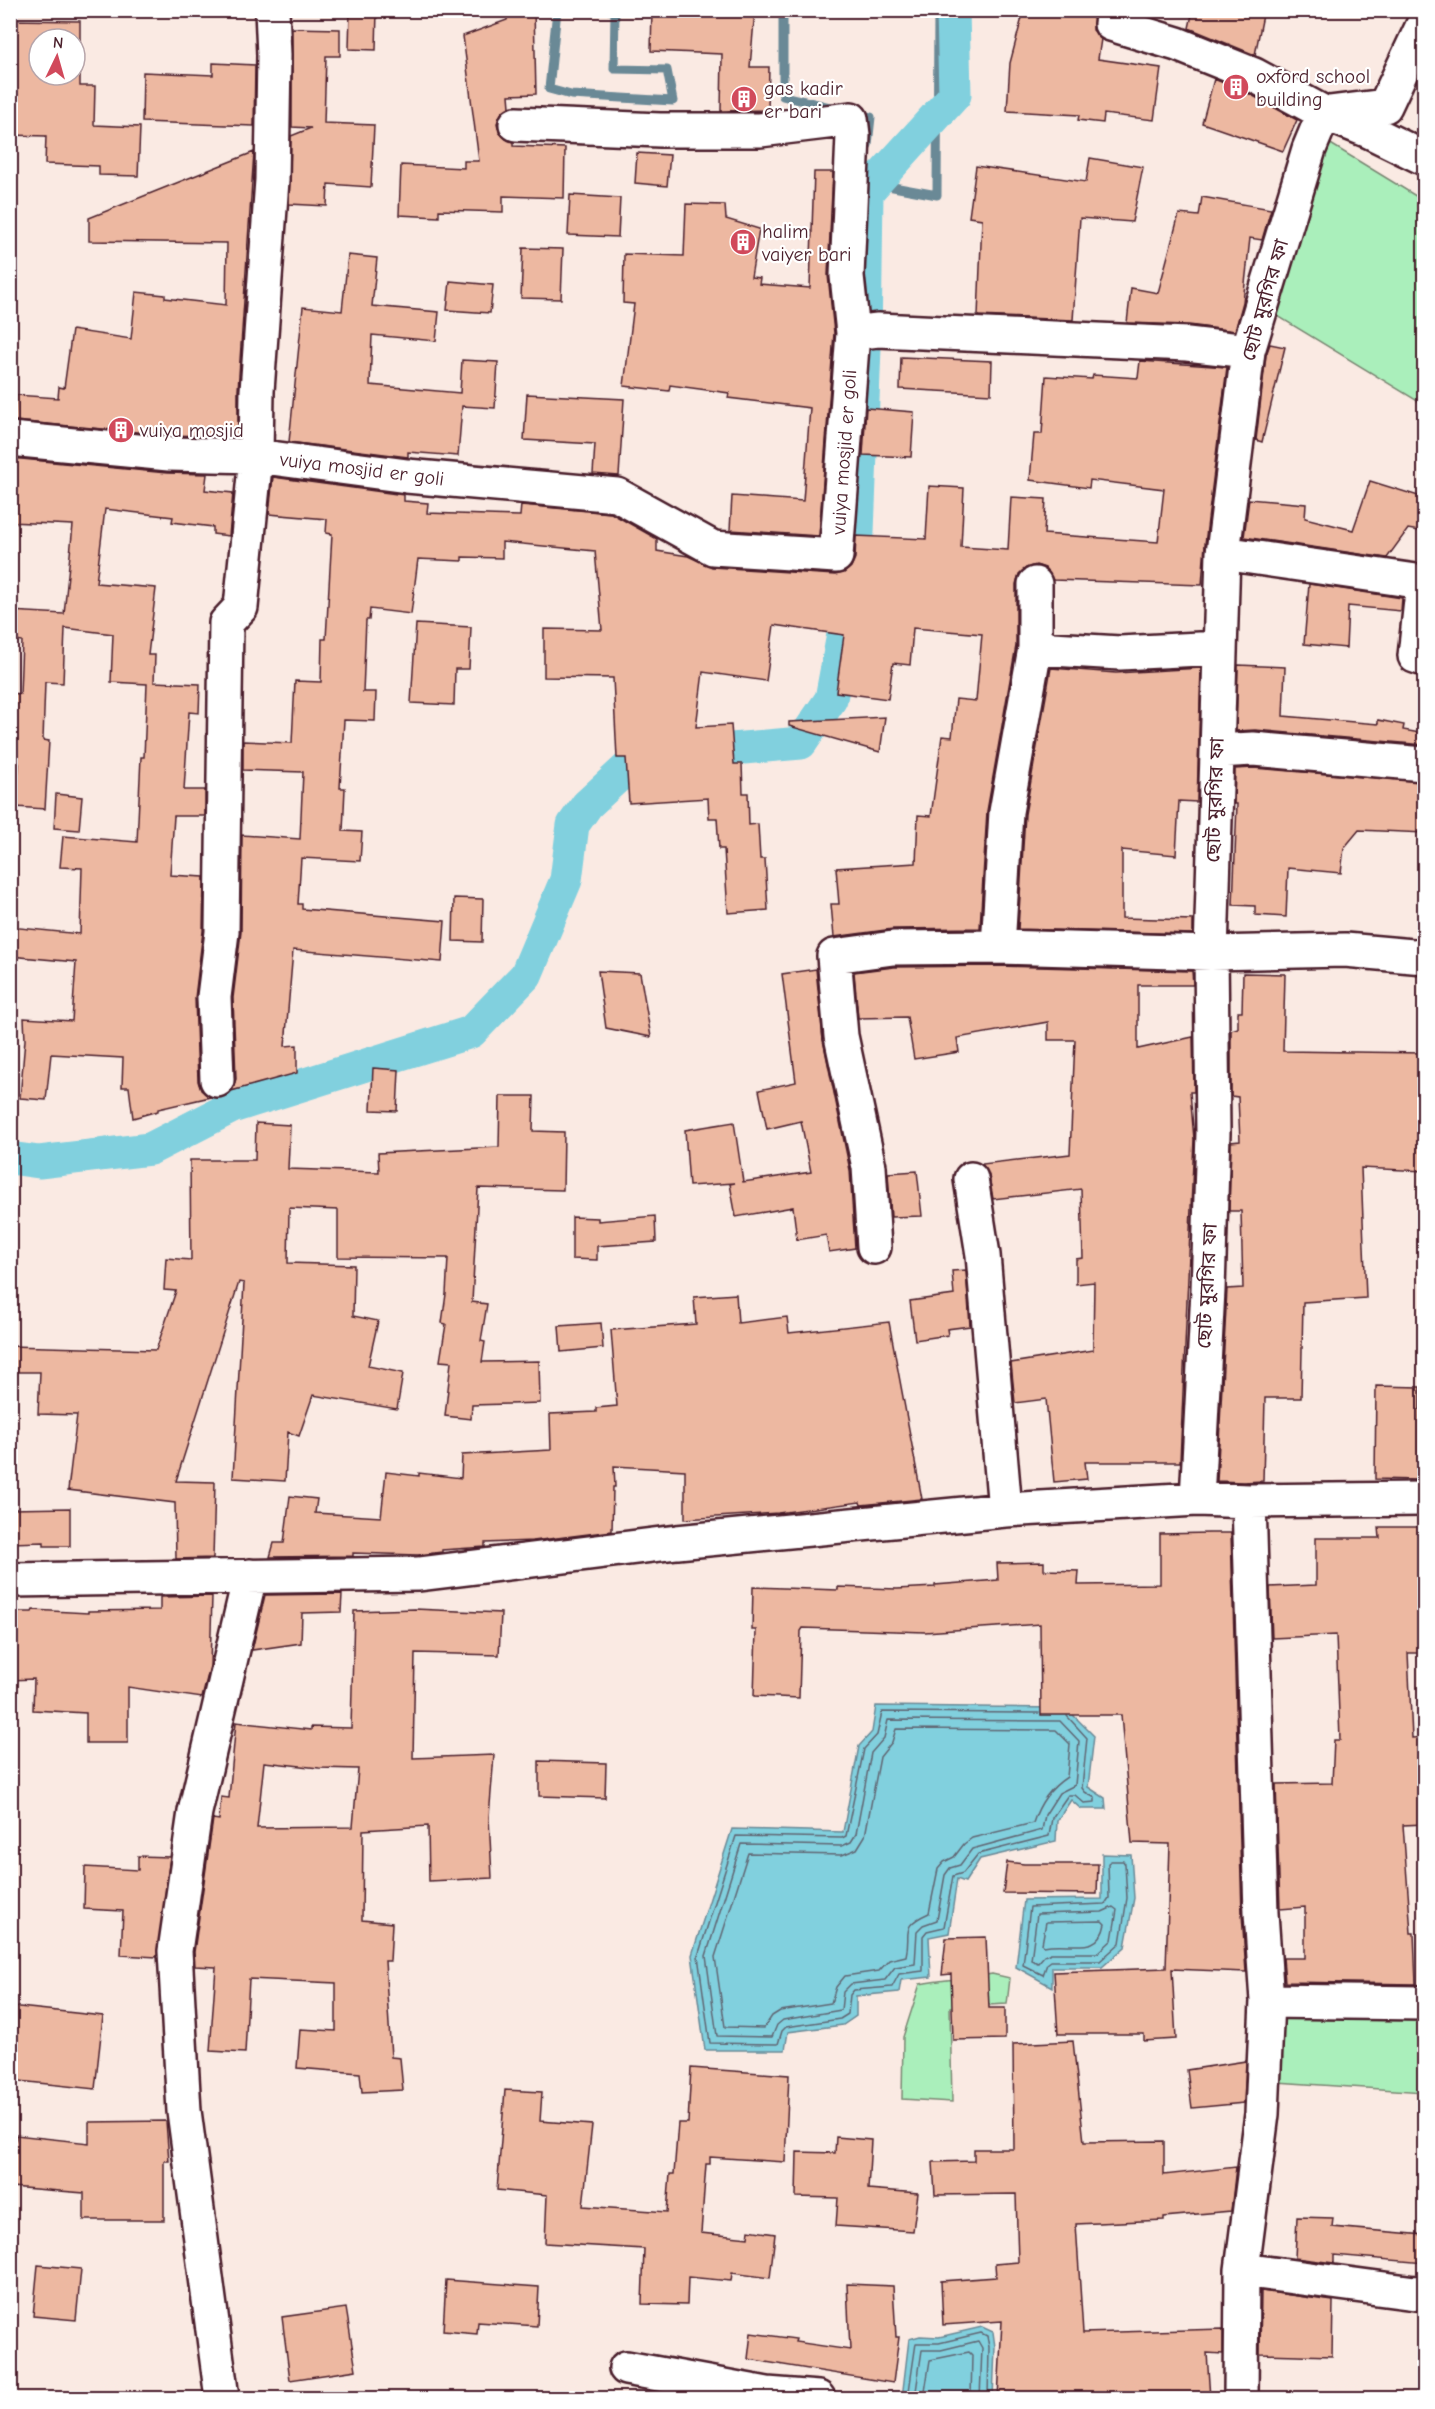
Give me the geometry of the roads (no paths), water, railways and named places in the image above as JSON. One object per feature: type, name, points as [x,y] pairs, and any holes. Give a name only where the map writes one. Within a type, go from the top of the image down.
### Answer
[{"type":"street","points":[[217,1080],[214,997],[222,932],[226,623],[241,607],[256,456],[257,391],[272,180],[274,55],[272,10]]},
{"type":"street","points":[[1113,10],[1111,24],[1177,44],[1254,75],[1324,113],[1369,130],[1425,158]]},
{"type":"street","points":[[1324,113],[1385,106],[1425,23]]},
{"type":"street","name":"ছোট মুরগির ফা","points":[[1197,1499],[1208,1290],[1213,1133],[1210,953],[1223,553],[1248,351],[1309,149],[1324,113]]},
{"type":"street","points":[[516,124],[660,130],[760,130],[851,119],[853,135],[847,276],[853,333],[878,330],[1187,344],[1248,351]]},
{"type":"street","name":"vuiya mosjid er goli","points":[[10,439],[169,454],[256,456],[407,476],[617,495],[713,548],[836,556],[853,333]]},
{"type":"street","points":[[1223,553],[1423,582],[1415,656],[1425,659]]},
{"type":"street","points":[[998,946],[1006,812],[1035,648],[1035,584]]},
{"type":"street","points":[[1035,648],[1120,653],[1220,648]]},
{"type":"street","points":[[1217,751],[1252,749],[1425,764]]},
{"type":"street","points":[[874,1247],[869,1167],[841,1036],[834,956],[893,948],[998,946],[1210,953],[1345,950],[1425,957]]},
{"type":"street","points":[[970,1179],[983,1255],[1005,1510]]},
{"type":"street","points":[[10,1580],[419,1574],[677,1542],[1005,1510],[1197,1499],[1250,1501],[1425,1498]]},
{"type":"street","points":[[1241,2398],[1242,2270],[1262,2114],[1267,2001],[1261,1903],[1250,1501]]},
{"type":"street","points":[[217,2397],[184,2111],[175,1951],[195,1812],[250,1576]]},
{"type":"street","points":[[1267,2001],[1425,2003]]},
{"type":"street","points":[[1242,2270],[1415,2293],[1425,2292]]},
{"type":"street","points":[[626,2368],[767,2394],[818,2398]]},
{"type":"water","points":[[876,1706],[1066,1708],[1094,1736],[1088,1787],[1105,1798],[1106,1809],[1081,1809],[1071,1800],[1057,1821],[1056,1841],[980,1859],[965,1882],[957,1879],[949,1933],[929,1937],[931,1977],[901,1980],[899,1992],[856,1996],[856,2016],[843,2025],[788,2032],[785,2050],[705,2050],[692,1955],[732,1829],[843,1832],[859,1746],[872,1732]]},
{"type":"water","points":[[1102,1854],[1131,1855],[1134,1898],[1125,1947],[1102,1967],[1052,1967],[1052,1987],[1016,1967],[1024,1900],[1102,1899]]},
{"type":"water","points":[[982,2327],[993,2332],[995,2347],[993,2398],[902,2398],[909,2339],[920,2336],[939,2337]]},
{"type":"waterway","points":[[557,10],[549,89],[571,95],[673,101],[667,70],[614,69],[615,11],[609,10]]},
{"type":"waterway","points":[[783,10],[783,96],[834,108]]},
{"type":"waterway","points":[[866,174],[866,182],[937,195],[938,10]]},
{"type":"waterway","points":[[10,1158],[39,1162],[150,1149],[232,1107],[471,1032],[526,975],[566,880],[573,825],[587,805],[639,757],[801,743],[831,699],[857,559],[865,347],[867,192],[955,95],[953,10]]},
{"type":"waterway","points":[[857,113],[871,117],[868,145]]},
{"type":"place","name":"oxford school building","points":[[1236,87]]},
{"type":"place","name":"gas kadir er bari","points":[[744,99]]},
{"type":"place","name":"halim vaiyer bari","points":[[743,242]]},
{"type":"place","name":"vuiya mosjid","points":[[121,430]]}]
